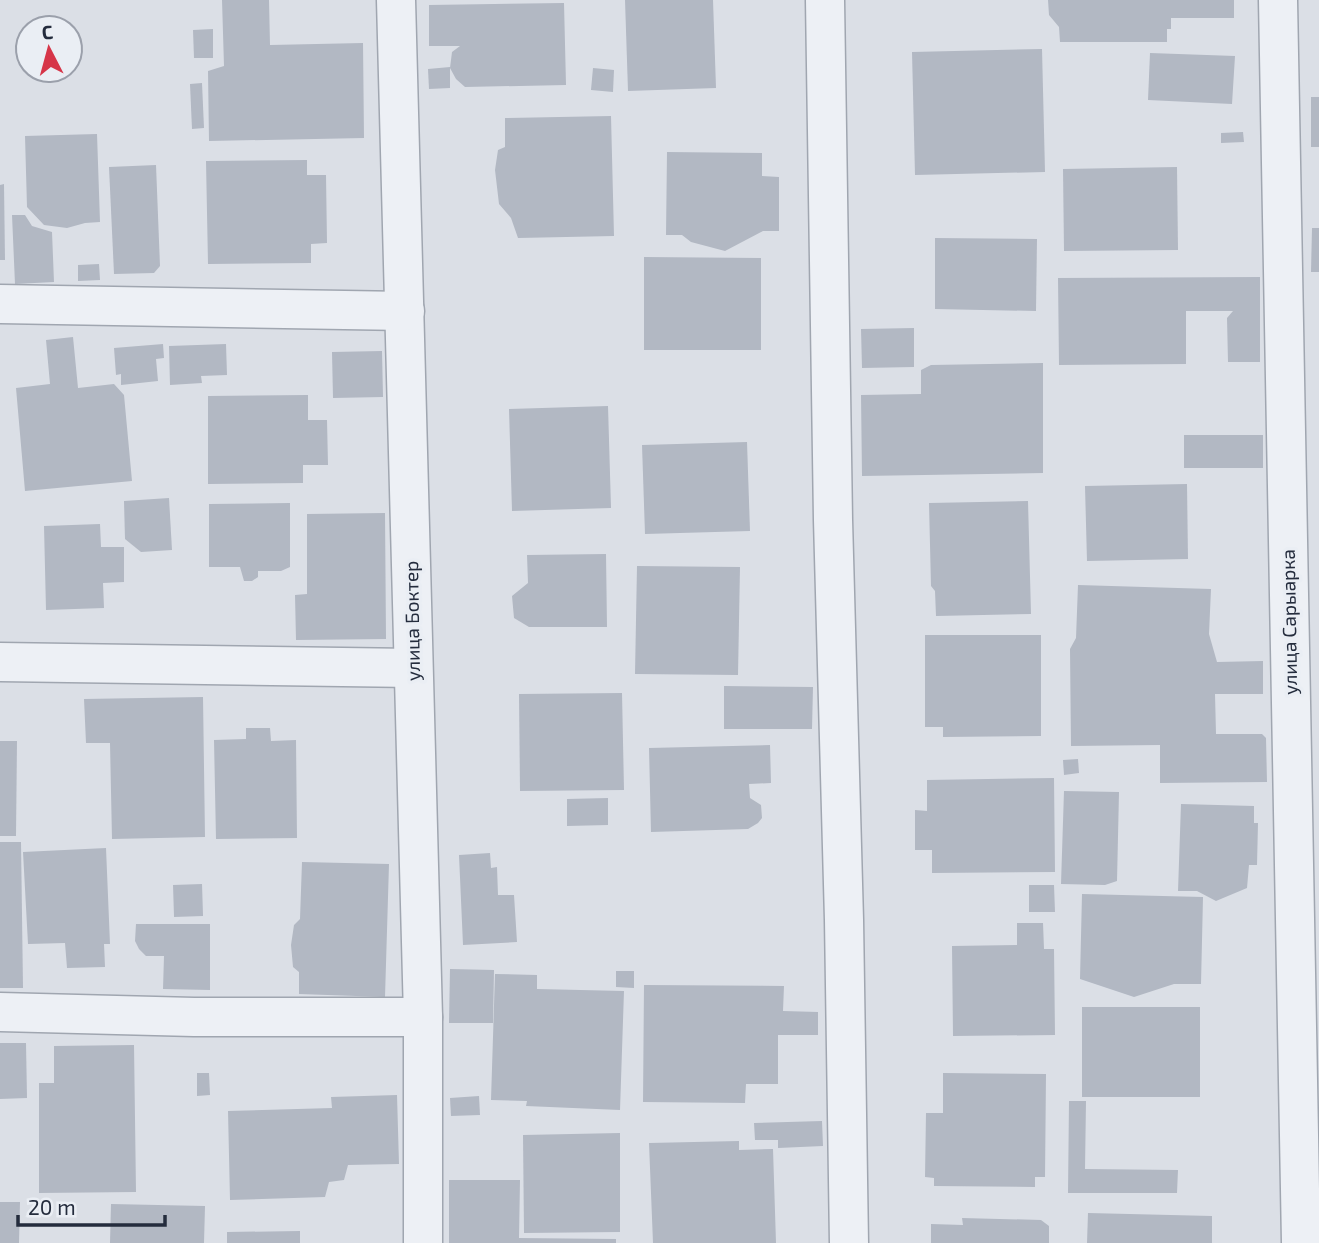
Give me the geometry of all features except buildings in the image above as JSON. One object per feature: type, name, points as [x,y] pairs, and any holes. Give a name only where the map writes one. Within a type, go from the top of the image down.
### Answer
[{"type":"street","name":"улица Боктер","points":[[396,0],[423,1017],[423,1243]]},
{"type":"street","points":[[825,0],[849,1243]]},
{"type":"street","name":"улица Сарыарка","points":[[1278,0],[1307,997],[1301,1243]]},
{"type":"street","points":[[0,304],[405,311]]},
{"type":"street","points":[[0,662],[413,668]]},
{"type":"street","points":[[0,1012],[194,1017],[423,1017]]}]
